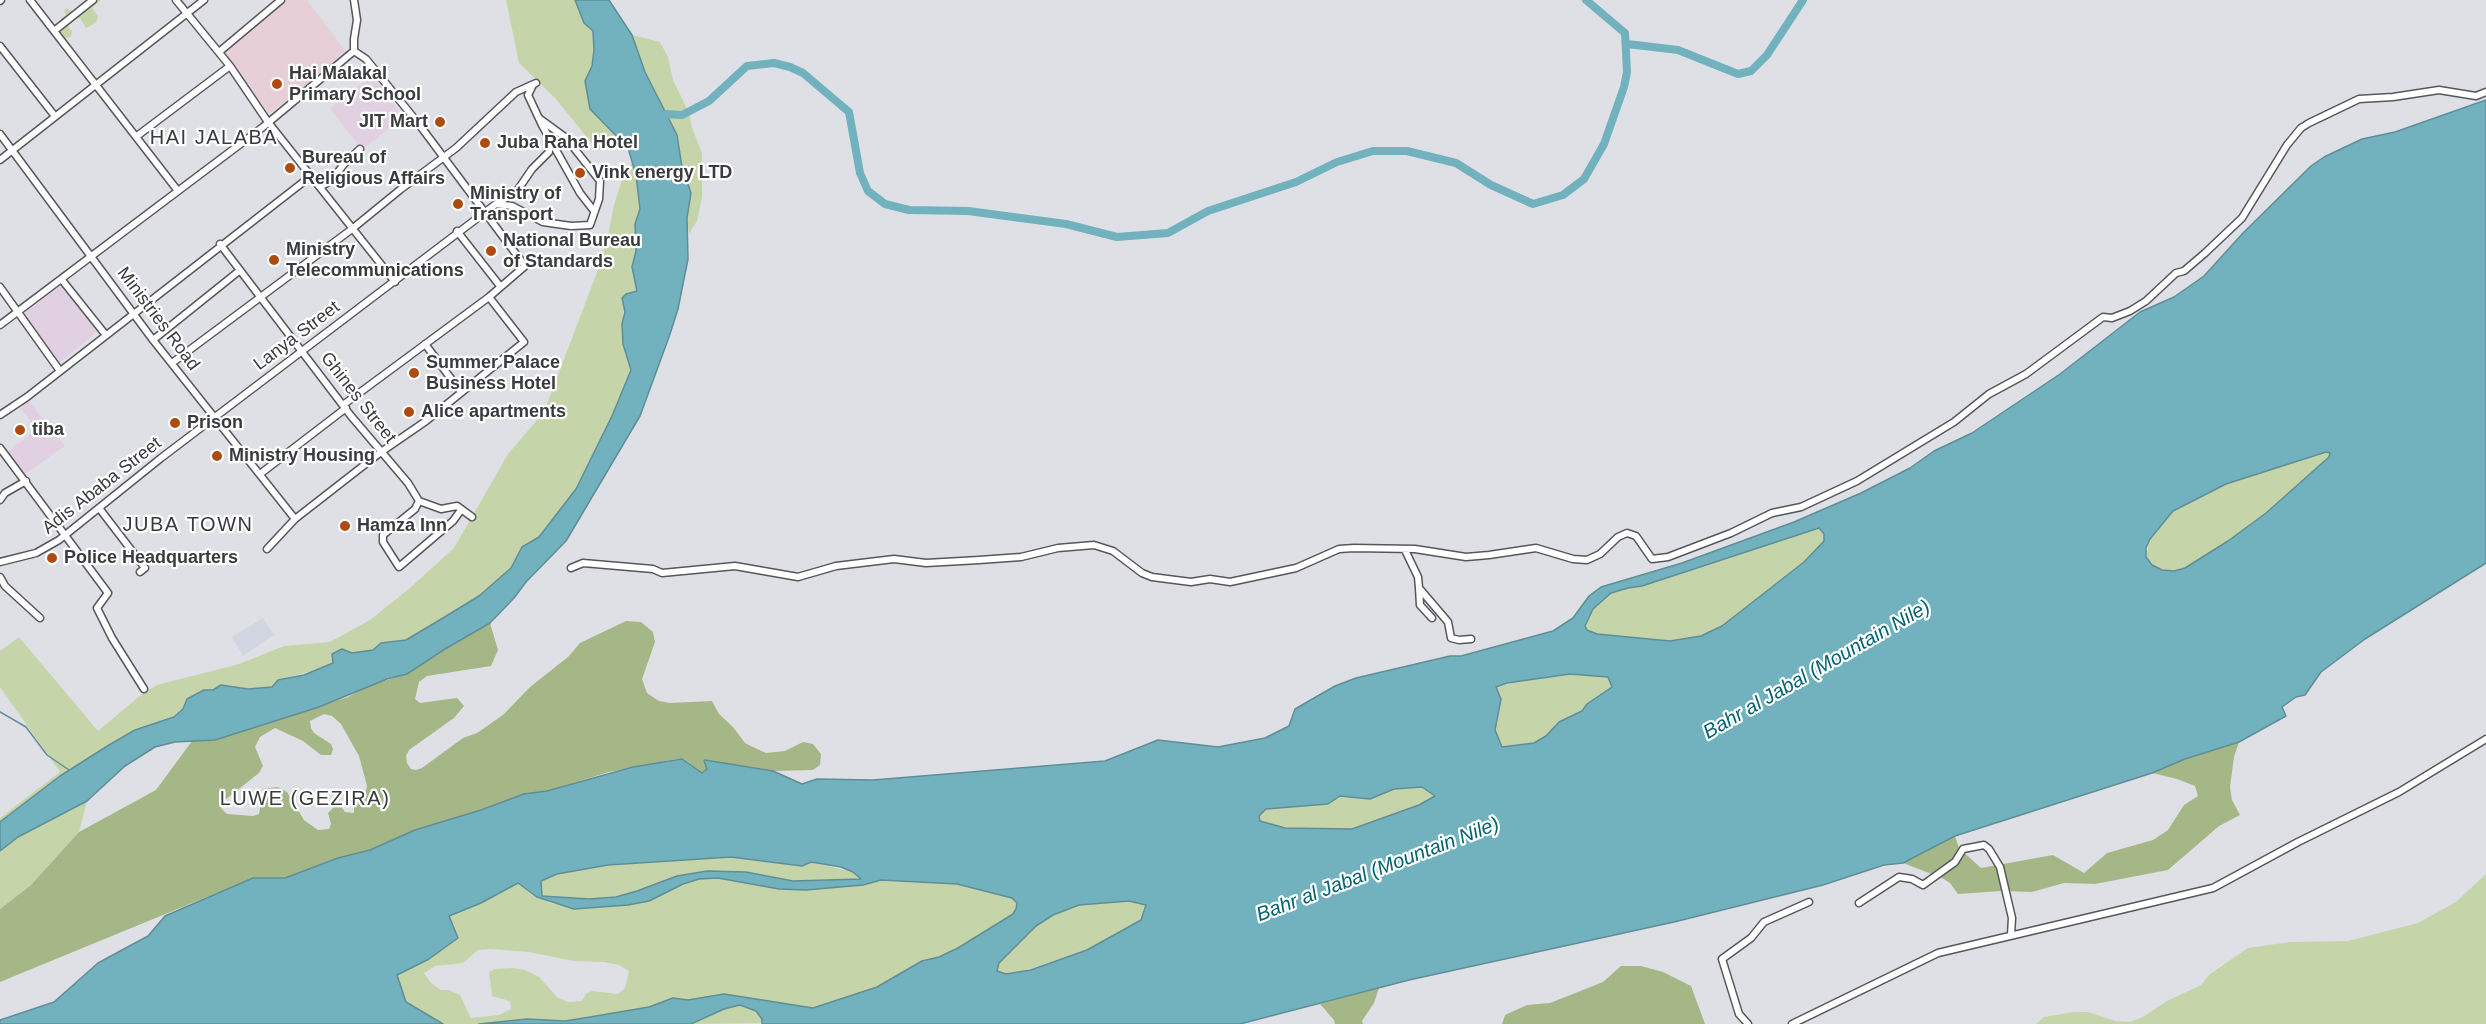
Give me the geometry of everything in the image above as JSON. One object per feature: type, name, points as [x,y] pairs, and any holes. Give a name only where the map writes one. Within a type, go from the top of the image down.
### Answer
[{"type":"street","points":[[30,0],[178,191]]},
{"type":"street","points":[[54,32],[93,0]]},
{"type":"street","points":[[176,0],[230,66],[268,122],[394,282]]},
{"type":"street","points":[[0,160],[54,115],[204,0]]},
{"type":"street","points":[[219,52],[281,0]]},
{"type":"street","points":[[0,326],[268,122],[354,51],[357,20],[354,0]]},
{"type":"street","points":[[0,46],[54,115]]},
{"type":"street","points":[[260,474],[344,406],[524,268],[524,264],[483,212],[444,156],[366,59],[354,51]]},
{"type":"street","points":[[137,136],[230,66]]},
{"type":"street","points":[[172,363],[352,229],[456,148],[516,92],[536,83],[528,92],[540,119],[580,193],[594,211]]},
{"type":"street","points":[[571,568],[583,563],[653,569],[662,573],[735,566],[798,577],[836,566],[894,559],[926,563],[1021,557],[1058,548],[1094,545],[1113,551],[1152,578],[1191,582],[1210,579],[1230,582],[1296,568],[1339,549],[1354,548],[1405,550],[1466,557],[1536,548],[1573,559],[1587,560],[1600,554],[1618,537],[1627,533],[1636,536],[1648,556],[1658,559],[1731,533],[1772,513],[1801,507],[1857,481],[1930,438],[1972,409],[1989,394],[2026,374],[2103,317],[2112,318],[2146,301],[2176,273],[2184,271],[2210,249],[2242,219],[2251,208],[2271,170],[2301,128],[2359,99],[2393,97],[2439,90],[2476,96],[2486,92]]},
{"type":"street","points":[[498,203],[512,206],[543,222],[571,226],[590,225],[599,199],[600,181],[566,138],[540,119]]},
{"type":"street","name":"Ministries Road","points":[[0,134],[153,340],[296,519]]},
{"type":"street","name":"Lanya Street","points":[[215,418],[394,282],[457,231],[517,191],[549,152],[550,141]]},
{"type":"street","points":[[320,187],[332,180],[344,164],[360,149]]},
{"type":"street","points":[[0,415],[311,176]]},
{"type":"street","points":[[457,231],[500,286]]},
{"type":"street","name":"Ghines Street","points":[[220,244],[344,406],[408,483],[419,501]]},
{"type":"street","points":[[153,340],[239,271]]},
{"type":"street","points":[[62,280],[105,334]]},
{"type":"street","points":[[0,287],[60,371]]},
{"type":"street","points":[[267,549],[296,519],[381,452],[426,422],[524,342],[489,297]]},
{"type":"street","points":[[426,344],[462,392]]},
{"type":"street","name":"Adis Ababa Street","points":[[0,561],[36,553],[66,535],[215,418]]},
{"type":"street","points":[[0,448],[108,593],[97,608],[112,638],[144,689]]},
{"type":"street","points":[[0,500],[5,493],[26,481]]},
{"type":"street","points":[[461,510],[453,521],[399,567],[383,542],[383,536],[415,509],[419,501],[439,509],[455,506],[472,517]]},
{"type":"street","points":[[99,508],[145,568],[140,572]]},
{"type":"street","points":[[1405,550],[1418,577],[1420,605],[1432,618]]},
{"type":"street","points":[[0,577],[5,586],[40,618]]},
{"type":"street","points":[[1419,588],[1447,619],[1451,638],[1471,639]]},
{"type":"street","points":[[1792,1024],[1938,953],[2213,888],[2319,831],[2399,792],[2486,739]]},
{"type":"street","points":[[1859,903],[1899,877],[1912,879],[1923,885],[1955,862],[1963,849],[1984,845],[2000,867],[2012,918],[2011,935]]},
{"type":"street","points":[[1748,1024],[1739,1014],[1722,959],[1751,938],[1764,922],[1809,902]]},
{"type":"shaded area","name":"Hai Malakal Primary School","points":[[284,0],[307,0],[347,53],[269,114],[222,50]]},
{"type":"shaded area","points":[[373,75],[403,117],[362,150],[330,108]]},
{"type":"shaded area","points":[[64,280],[98,331],[57,365],[21,315]]},
{"type":"shaded area","points":[[29,401],[65,446],[25,474],[7,452],[37,429],[20,408]]},
{"type":"shaded area","points":[[263,618],[274,635],[243,656],[232,637]]},
{"type":"green space","points":[[86,0],[101,0],[92,8],[98,16],[96,23],[86,28],[80,18],[75,17],[68,27],[72,31],[71,37],[64,39],[60,35],[61,29],[64,28],[61,18],[66,16],[64,10],[67,8],[74,11]]},
{"type":"green space","points":[[506,0],[575,0],[584,23],[593,31],[592,66],[585,81],[590,109],[615,133],[598,151],[556,99],[519,63]]},
{"type":"green space","points":[[632,35],[660,42],[668,57],[673,80],[689,113],[702,153],[702,197],[697,221],[689,234],[687,218],[691,193],[682,167],[677,135],[645,72]]},
{"type":"green space","points":[[632,163],[636,175],[640,209],[635,224],[636,251],[632,267],[637,291],[626,294],[622,324],[623,344],[631,370],[612,416],[576,489],[539,537],[520,551],[511,568],[479,596],[406,640],[381,643],[373,650],[352,653],[319,669],[278,680],[272,687],[248,689],[226,685],[213,690],[174,717],[135,730],[109,745],[60,776],[0,822],[0,818],[60,772],[0,687],[0,651],[19,637],[98,731],[142,694],[157,685],[239,664],[284,646],[330,642],[370,620],[454,548],[508,454],[544,412],[596,275],[623,176]]},
{"type":"green space","points":[[2326,452],[2330,453],[2329,457],[2266,513],[2228,541],[2185,568],[2174,571],[2162,570],[2152,565],[2146,557],[2150,539],[2173,511],[2226,484]]},
{"type":"green space","points":[[1819,528],[1824,534],[1824,541],[1804,562],[1722,626],[1701,636],[1670,641],[1597,634],[1587,630],[1585,626],[1593,609],[1611,593],[1642,586]]},
{"type":"green space","points":[[626,621],[641,622],[653,632],[655,642],[642,679],[647,693],[659,701],[670,703],[712,701],[719,714],[745,743],[766,753],[785,751],[803,742],[813,744],[821,754],[820,765],[813,770],[773,771],[705,760],[707,769],[702,773],[686,761],[676,759],[609,772],[547,791],[524,794],[415,830],[370,850],[338,858],[285,878],[253,878],[0,982],[0,909],[31,885],[79,832],[156,790],[192,741],[215,740],[348,697],[365,687],[407,674],[490,623],[498,650],[491,666],[427,676],[419,682],[415,699],[420,703],[457,698],[464,706],[454,718],[409,750],[406,756],[407,763],[411,769],[416,770],[463,738],[477,733],[503,715],[530,687],[568,657],[580,643]],"holes":[[[324,714],[332,716],[341,724],[359,756],[367,786],[364,800],[354,807],[354,813],[345,812],[341,806],[336,805],[328,813],[331,824],[329,829],[318,830],[304,820],[287,792],[278,787],[263,789],[259,814],[253,816],[227,814],[221,808],[225,800],[259,773],[263,766],[255,747],[260,737],[275,728],[303,741],[321,755],[331,755],[333,749],[331,744],[314,733],[310,721]]]},
{"type":"green space","points":[[1570,674],[1608,677],[1612,687],[1587,704],[1582,711],[1559,722],[1546,736],[1534,743],[1502,747],[1495,730],[1496,687],[1524,680]]},
{"type":"green space","points":[[2239,742],[2234,757],[2230,787],[2232,800],[2240,815],[2219,826],[2168,870],[2095,884],[2064,883],[2032,892],[2001,891],[1958,894],[1950,883],[1942,878],[1903,863],[1955,836],[1959,848],[1981,868],[2053,855],[2084,873],[2107,853],[2153,840],[2168,830],[2184,805],[2198,796],[2195,786],[2152,773],[2185,759]]},
{"type":"green space","points":[[1422,787],[1436,796],[1419,805],[1352,829],[1285,828],[1260,821],[1259,816],[1266,809],[1328,804],[1340,796],[1370,799],[1394,789]]},
{"type":"green space","points":[[87,801],[79,832],[31,885],[0,909],[0,851],[18,837]]},
{"type":"green space","points":[[731,857],[802,866],[811,862],[853,872],[862,879],[793,881],[746,872],[707,871],[677,876],[616,897],[589,899],[542,896],[540,881],[557,874],[608,865]]},
{"type":"green space","points":[[2486,874],[2486,1024],[2036,1024],[2044,1017],[2074,1012],[2088,1012],[2115,1021],[2130,1022],[2201,985],[2210,974],[2248,948],[2290,942],[2348,941],[2418,923],[2456,902]]},
{"type":"green space","points":[[718,878],[779,889],[806,890],[863,885],[881,880],[957,884],[1012,898],[1017,903],[1013,914],[958,948],[939,957],[922,961],[877,987],[812,1008],[724,994],[688,1000],[673,998],[649,1007],[565,1021],[527,1019],[479,1024],[443,1024],[406,1002],[397,975],[429,959],[448,916],[481,903],[519,883],[537,897],[553,904],[649,901],[683,884],[699,879]],"holes":[[[478,950],[529,952],[574,961],[619,965],[629,971],[625,988],[618,994],[592,991],[586,994],[582,1001],[569,1002],[558,998],[539,977],[525,970],[495,969],[489,972],[492,996],[510,1001],[511,1009],[499,1015],[471,1018],[460,995],[449,990],[441,990],[431,983],[424,973],[435,966],[463,963]]]},
{"type":"green space","points":[[1129,901],[1146,905],[1141,920],[1087,950],[1061,961],[1023,971],[1006,974],[997,971],[999,963],[1036,926],[1053,915],[1079,905]]},
{"type":"green space","points":[[1621,966],[1641,966],[1663,972],[1691,986],[1705,1024],[1502,1024],[1505,1015],[1527,1005],[1550,1003],[1603,982]]},
{"type":"green space","points":[[1379,988],[1374,1003],[1362,1021],[1363,1024],[1335,1024],[1320,1004]]},
{"type":"green space","points":[[733,1005],[752,1008],[762,1018],[762,1023],[691,1024]]},
{"type":"water","points":[[575,0],[609,0],[632,35],[645,72],[677,135],[682,167],[691,193],[687,218],[688,259],[678,309],[669,337],[640,416],[566,541],[490,623],[407,674],[387,679],[319,707],[215,740],[175,742],[155,747],[125,766],[87,801],[18,837],[0,851],[0,822],[60,776],[109,745],[135,730],[174,717],[183,709],[187,699],[204,690],[213,690],[221,685],[248,689],[272,687],[278,680],[304,675],[333,663],[332,654],[342,649],[352,653],[373,650],[381,643],[406,640],[479,596],[511,568],[522,547],[539,537],[576,489],[612,416],[631,370],[623,344],[622,324],[625,312],[622,298],[626,294],[637,291],[632,267],[636,251],[635,224],[640,209],[636,175],[628,148],[590,109],[585,81],[592,66],[593,31],[584,23]]},
{"type":"water","name":"Bahr al Jabal (Mountain Nile)","points":[[2486,100],[2486,563],[2365,639],[2321,672],[2305,695],[2296,697],[2282,707],[2286,716],[2239,742],[2185,759],[2152,773],[1955,836],[1903,863],[1884,865],[1823,885],[1674,922],[1409,980],[1240,1024],[762,1024],[762,1019],[756,1011],[740,1005],[724,1009],[691,1024],[479,1024],[527,1019],[565,1021],[649,1007],[673,998],[688,1000],[724,994],[813,1008],[877,987],[922,961],[939,957],[958,948],[1013,914],[1017,903],[1012,898],[957,884],[881,880],[863,885],[806,890],[779,889],[718,878],[699,879],[683,884],[649,901],[574,909],[537,897],[518,883],[481,903],[449,916],[458,938],[429,959],[397,975],[406,1002],[443,1024],[0,1024],[0,1020],[54,1002],[98,963],[148,936],[165,916],[253,878],[285,878],[338,858],[370,850],[415,830],[524,794],[547,791],[633,767],[682,759],[702,773],[707,769],[705,760],[773,771],[802,784],[817,779],[873,780],[1105,761],[1158,740],[1218,747],[1265,738],[1289,726],[1295,709],[1335,686],[1356,678],[1450,656],[1461,656],[1553,631],[1573,618],[1589,596],[1601,587],[1682,563],[1794,522],[1861,493],[1910,468],[1934,451],[1972,433],[2060,374],[2140,312],[2174,297],[2204,276],[2243,233],[2311,166],[2324,157],[2362,139],[2395,132]],"holes":[[[2326,452],[2330,453],[2329,457],[2266,513],[2228,541],[2185,568],[2174,571],[2162,570],[2152,565],[2146,557],[2146,548],[2150,539],[2173,511],[2226,484]],[[1819,528],[1824,534],[1824,541],[1804,562],[1722,626],[1701,636],[1670,641],[1597,634],[1587,630],[1585,626],[1593,609],[1611,593],[1642,586]],[[1570,674],[1608,677],[1612,687],[1587,704],[1582,711],[1559,722],[1546,736],[1534,743],[1502,747],[1495,730],[1501,699],[1496,687],[1507,683]],[[1422,787],[1435,796],[1419,805],[1352,829],[1285,828],[1260,821],[1259,816],[1266,809],[1328,804],[1340,796],[1370,799],[1394,789]],[[731,857],[802,866],[811,862],[841,867],[853,872],[861,879],[793,881],[746,872],[707,871],[677,876],[616,897],[589,899],[542,896],[541,881],[557,874],[608,865]],[[1129,901],[1146,905],[1141,920],[1087,950],[1031,970],[1006,974],[997,971],[999,963],[1036,926],[1053,915],[1079,905]]]},
{"type":"waterway","points":[[665,114],[682,115],[709,101],[747,66],[774,63],[790,67],[803,73],[849,112],[860,173],[868,191],[885,204],[909,210],[968,211],[1066,224],[1117,237],[1168,233],[1208,211],[1296,182],[1337,162],[1373,151],[1407,151],[1456,163],[1491,185],[1533,204],[1563,195],[1584,179],[1604,144],[1624,87],[1627,72],[1625,33],[1586,0]]},
{"type":"waterway","points":[[1627,44],[1678,50],[1738,74],[1751,71],[1767,55],[1803,0]]},
{"type":"waterway","points":[[0,712],[26,727],[47,755],[69,770]]},
{"type":"place","name":"Hai Malakal Primary School","points":[[277,84]]},
{"type":"place","name":"JIT Mart","points":[[440,122]]},
{"type":"place","name":"Juba Raha Hotel","points":[[485,143]]},
{"type":"place","name":"Bureau of Religious Affairs","points":[[290,168]]},
{"type":"place","name":"Vink energy LTD","points":[[580,173]]},
{"type":"place","name":"Ministry of Transport","points":[[458,204]]},
{"type":"place","name":"National Bureau of Standards","points":[[491,251]]},
{"type":"place","name":"Ministry Telecommunications","points":[[274,260]]},
{"type":"place","name":"Summer Palace Business Hotel","points":[[414,373]]},
{"type":"place","name":"Alice apartments","points":[[409,412]]},
{"type":"place","name":"Prison","points":[[175,423]]},
{"type":"place","name":"tiba","points":[[20,430]]},
{"type":"place","name":"Ministry Housing","points":[[217,456]]},
{"type":"place","name":"Hamza Inn","points":[[345,526]]},
{"type":"place","name":"Police Headquarters","points":[[52,558]]},
{"type":"district","name":"HAI JALABA","points":[[214,138]]},
{"type":"district","name":"JUBA TOWN","points":[[188,525]]},
{"type":"district","name":"LUWE (GEZIRA)","points":[[305,799]]}]
